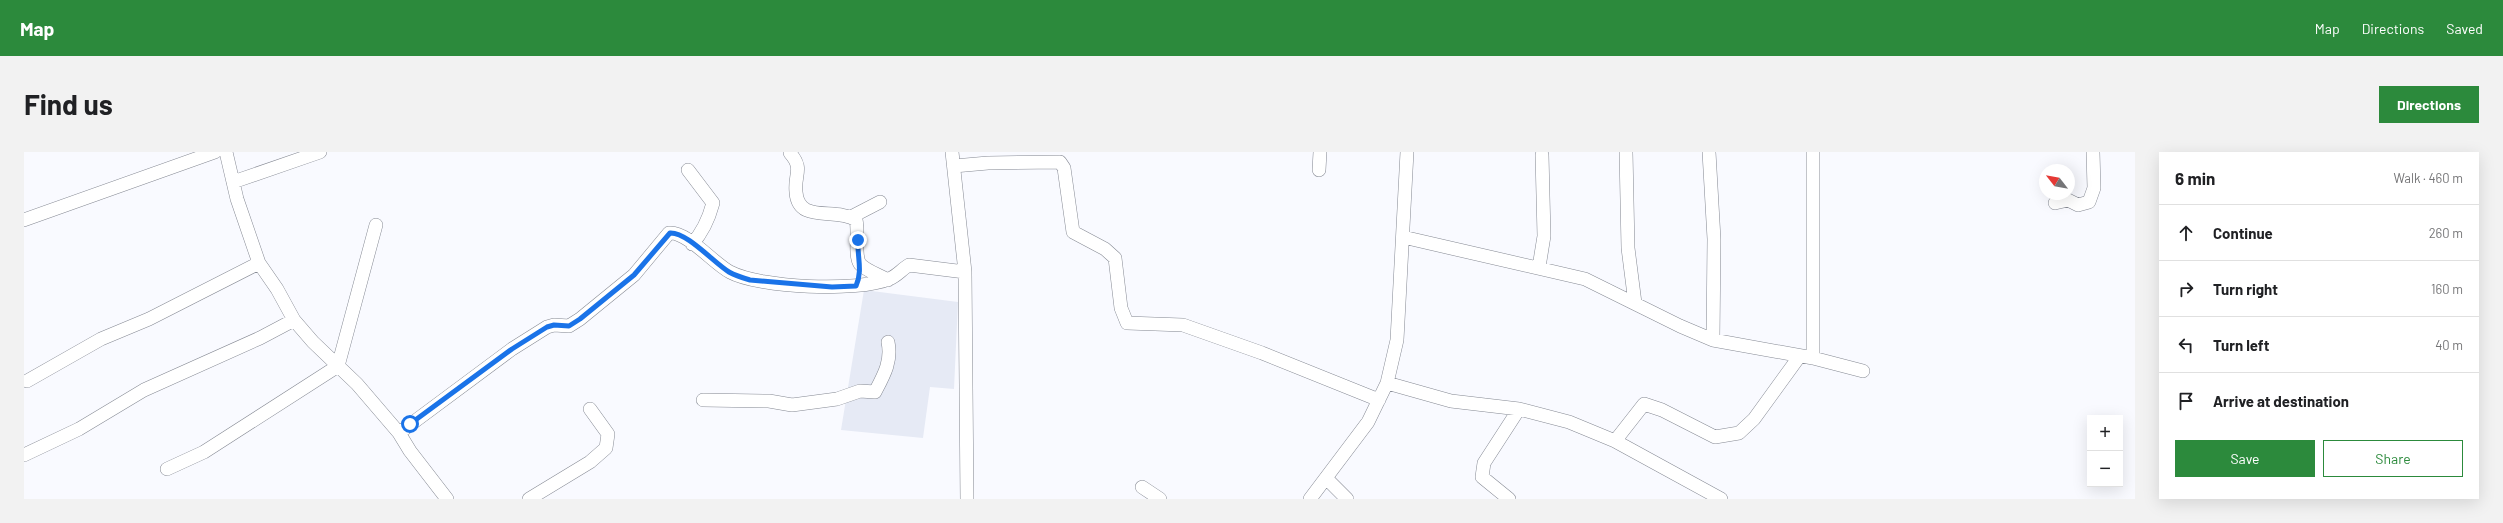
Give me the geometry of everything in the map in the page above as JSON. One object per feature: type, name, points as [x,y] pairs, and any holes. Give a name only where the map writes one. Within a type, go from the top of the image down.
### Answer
[{"type":"street","points":[[24,220],[216,152]]},
{"type":"street","points":[[226,152],[233,182],[259,263],[277,289],[294,320],[357,384],[399,432],[410,451],[447,499]]},
{"type":"street","points":[[233,182],[320,152]]},
{"type":"street","points":[[952,152],[965,272],[967,499]]},
{"type":"street","points":[[1319,170],[1320,152]]},
{"type":"street","points":[[1310,499],[1368,422],[1387,383],[1397,340],[1407,152]]},
{"type":"street","points":[[1626,152],[1628,240],[1635,303]]},
{"type":"street","points":[[1709,152],[1714,239],[1713,340]]},
{"type":"street","points":[[1813,152],[1813,358]]},
{"type":"street","points":[[2055,203],[2068,200],[2078,206],[2090,202],[2094,188],[2094,152]]},
{"type":"street","points":[[790,153],[797,162],[798,172],[795,188],[796,202],[800,208],[807,211],[851,217],[856,220],[858,228],[858,256],[861,271],[856,286]]},
{"type":"street","points":[[1539,267],[1544,236],[1542,155]]},
{"type":"street","points":[[954,166],[988,163],[1060,162],[1064,168],[1073,232],[1104,249],[1115,258],[1121,308],[1127,323],[1183,325],[1262,353],[1379,400]]},
{"type":"street","points":[[688,170],[713,203],[710,215],[700,235],[692,244]]},
{"type":"street","points":[[851,217],[880,202]]},
{"type":"street","points":[[167,468],[204,452],[338,366],[376,225]]},
{"type":"street","points":[[399,432],[512,349],[547,327],[554,325],[569,326],[580,319],[634,275],[670,233],[675,233],[692,244],[728,272],[750,280],[832,287],[856,286],[888,280],[909,265],[965,272]]},
{"type":"street","points":[[1403,237],[1539,267],[1585,279],[1713,340],[1799,357],[1813,358],[1863,372]]},
{"type":"street","points":[[27,381],[101,339],[149,319],[259,263]]},
{"type":"street","points":[[860,264],[888,280]]},
{"type":"street","points":[[24,456],[79,429],[144,390],[260,338],[294,320]]},
{"type":"street","points":[[703,400],[769,401],[792,405],[837,399],[860,391],[875,392],[887,368],[891,354],[888,342]]},
{"type":"street","points":[[1615,441],[1644,404],[1669,413],[1715,436],[1739,433],[1754,419],[1799,357]]},
{"type":"street","points":[[1387,383],[1451,401],[1519,409],[1569,422],[1615,441],[1721,499]]},
{"type":"street","points":[[529,499],[590,462],[606,448],[608,434],[590,409]]},
{"type":"street","points":[[1509,499],[1482,477],[1484,463],[1519,409]]},
{"type":"street","points":[[1326,478],[1347,499]]},
{"type":"street","points":[[1142,487],[1160,499]]},
{"type":"shaded area","points":[[864,290],[958,302],[954,389],[930,387],[923,438],[841,430]]},
{"type":"route","points":[[410,424],[512,349],[547,327],[554,325],[569,326],[580,319],[634,275],[670,233],[675,233],[692,244],[728,272],[738,276],[750,280],[832,287],[856,286],[861,271],[858,256],[858,240]]}]
